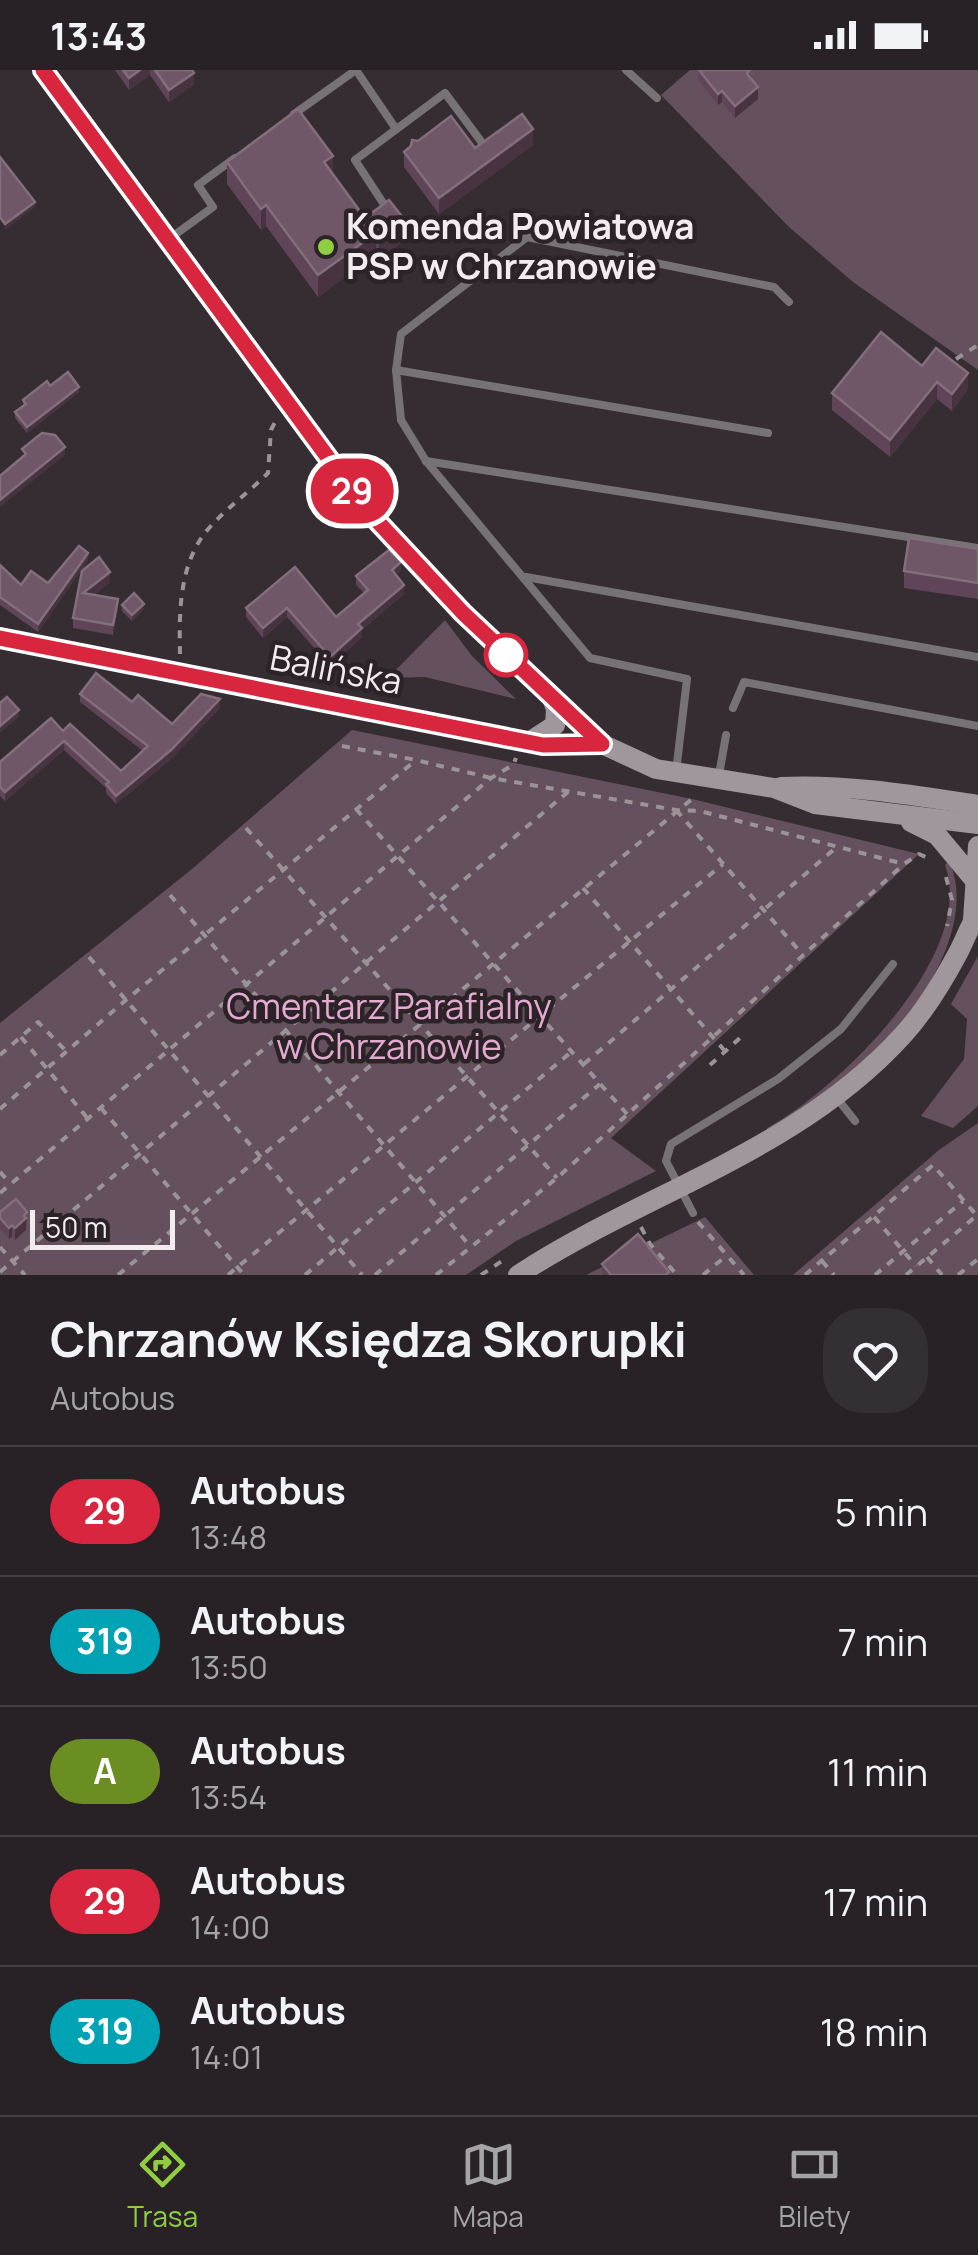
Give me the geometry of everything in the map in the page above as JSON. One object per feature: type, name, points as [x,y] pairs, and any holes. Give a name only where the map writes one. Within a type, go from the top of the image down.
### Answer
[{"type":"main road","points":[[43,70],[365,508],[463,613],[602,744]]},
{"type":"main road","name":"Balińska","points":[[0,638],[524,748],[602,744],[639,764],[774,788],[815,804],[978,824]]},
{"type":"main road","points":[[524,748],[554,725],[556,709],[552,698]]},
{"type":"main road","name":"Balińska","points":[[774,788],[823,785],[978,805]]},
{"type":"main road","points":[[890,814],[936,835],[974,878]]},
{"type":"main road","points":[[518,1275],[784,1132],[836,1097],[876,1062],[919,1015],[944,979],[976,916],[974,878],[978,847]]},
{"type":"lane","points":[[286,120],[356,70],[396,129]]},
{"type":"lane","points":[[626,70],[656,98]]},
{"type":"lane","points":[[387,209],[355,160],[445,93],[483,144]]},
{"type":"lane","points":[[166,241],[213,207],[198,185],[242,152]]},
{"type":"lane","points":[[676,772],[686,678],[590,658],[426,461],[401,420],[396,370],[401,334],[526,238],[774,286],[789,302]]},
{"type":"lane","points":[[396,370],[768,433]]},
{"type":"lane","points":[[426,461],[978,548]]},
{"type":"lane","points":[[526,578],[978,657]]},
{"type":"lane","points":[[733,708],[744,682],[978,726]]},
{"type":"lane","points":[[718,778],[726,735]]},
{"type":"lane","points":[[693,1213],[666,1161],[671,1144],[778,1079],[830,1038],[869,998],[893,964]]},
{"type":"lane","points":[[836,1097],[855,1121]]},
{"type":"path","points":[[956,359],[978,345]]},
{"type":"path","points":[[182,674],[180,594],[190,564],[201,537],[212,524],[268,473],[271,430],[279,413]]},
{"type":"path","points":[[342,746],[491,778],[700,811],[904,864]]},
{"type":"path","points":[[0,1193],[491,778],[513,765],[524,748]]},
{"type":"path","points":[[0,1109],[416,760]]},
{"type":"path","points":[[118,1275],[692,799],[694,789]]},
{"type":"path","points":[[0,1272],[569,791]]},
{"type":"path","points":[[356,808],[627,1114]]},
{"type":"path","points":[[676,810],[803,956]]},
{"type":"path","points":[[246,828],[557,1178]]},
{"type":"path","points":[[582,1066],[838,846]]},
{"type":"path","points":[[436,1275],[557,1178],[904,864],[919,854],[940,864]]},
{"type":"path","points":[[228,1275],[722,864]]},
{"type":"path","points":[[583,888],[724,1050]]},
{"type":"path","points":[[170,895],[470,1246]]},
{"type":"path","points":[[90,957],[362,1275]]},
{"type":"path","points":[[0,1055],[38,1022],[66,1052]]},
{"type":"path","points":[[21,1036],[88,1119]]},
{"type":"path","points":[[710,1065],[740,1038]]},
{"type":"path","points":[[305,1275],[570,1053]]},
{"type":"path","points":[[375,1275],[600,1084]]},
{"type":"path","points":[[101,1108],[244,1275]]},
{"type":"path","points":[[806,1275],[933,1165],[977,1216],[906,1275]]},
{"type":"path","points":[[0,1172],[11,1184]]},
{"type":"path","points":[[876,1275],[964,1200]]},
{"type":"path","points":[[693,1213],[744,1275]]},
{"type":"path","points":[[873,1216],[916,1266]]},
{"type":"path","points":[[640,1226],[677,1275]]},
{"type":"path","points":[[0,1247],[25,1275]]},
{"type":"path","points":[[704,1275],[726,1256]]},
{"type":"path","points":[[927,1258],[942,1275]]},
{"type":"path","points":[[958,1275],[978,1259]]},
{"type":"path","points":[[822,1261],[834,1275]]},
{"type":"green space","points":[[690,70],[978,70],[978,370],[853,282],[789,227],[661,95]]},
{"type":"green space","points":[[445,620],[472,656],[516,699],[425,677],[388,678]]},
{"type":"green space","name":"Cmentarz Parafialny w Chrzanowie","points":[[352,730],[692,799],[919,854],[611,1138],[656,1171],[516,1241],[466,1275],[0,1275],[0,1023],[192,869]]},
{"type":"green space","points":[[949,861],[956,885],[950,939],[939,966],[908,1017],[872,1056],[767,1135],[767,1128],[829,1084],[862,1052],[921,978],[941,939],[950,901],[945,865]]},
{"type":"green space","points":[[978,956],[978,1106],[953,1128],[921,1116],[964,1059],[967,1019],[951,1004]]},
{"type":"green space","points":[[978,1123],[978,1275],[793,1275],[939,1150]]},
{"type":"green space","points":[[705,1217],[754,1275],[586,1275]]},
{"type":"building","points":[[123,70],[140,70],[129,78]]},
{"type":"building","points":[[155,70],[192,70],[194,73],[169,90]]},
{"type":"building","points":[[699,70],[750,70],[747,74],[758,87],[735,106],[722,91],[718,94]]},
{"type":"building","points":[[298,109],[333,156],[324,162],[365,218],[389,200],[404,219],[379,237],[376,233],[318,275],[266,205],[261,209],[227,162]]},
{"type":"building","points":[[522,114],[533,129],[439,198],[404,152],[412,140],[418,141],[451,116],[475,148]]},
{"type":"building","points":[[0,157],[35,202],[5,224],[0,217]]},
{"type":"building","points":[[881,332],[922,366],[936,348],[968,373],[952,394],[937,382],[890,440],[832,393]]},
{"type":"building","points":[[68,372],[79,387],[27,427],[15,412],[26,404],[23,400],[47,381],[50,386]]},
{"type":"building","points":[[42,433],[55,435],[65,447],[0,500],[0,476],[26,454],[22,449]]},
{"type":"building","points":[[909,538],[978,549],[978,583],[904,571]]},
{"type":"building","points":[[79,546],[88,553],[38,624],[0,597],[0,565],[21,585],[31,571],[48,583]]},
{"type":"building","points":[[389,550],[401,562],[392,570],[404,585],[358,624],[362,628],[330,657],[287,608],[263,628],[246,608],[295,567],[336,617],[368,590],[356,576]]},
{"type":"building","points":[[99,557],[110,572],[83,593],[118,599],[113,625],[73,618],[82,571]]},
{"type":"building","points":[[134,593],[144,604],[132,615],[122,605]]},
{"type":"building","points":[[96,673],[132,702],[138,695],[172,724],[201,694],[220,699],[171,750],[116,796],[106,784],[109,782],[64,741],[5,792],[0,787],[0,762],[51,718],[63,731],[70,724],[121,771],[148,746],[80,694]]},
{"type":"building","points":[[7,697],[19,710],[0,726],[0,703]]},
{"type":"building","points":[[16,1199],[27,1212],[26,1218],[15,1228],[9,1228],[0,1212]]},
{"type":"building","points":[[638,1234],[669,1272],[666,1275],[611,1275],[602,1264]]},
{"type":"bus line","name":"29","points":[[0,638],[543,745],[602,744],[463,613],[365,508],[43,70]]},
{"type":"place","name":"Komenda Powiatowa PSP w Chrzanowie","points":[[326,247]]}]
